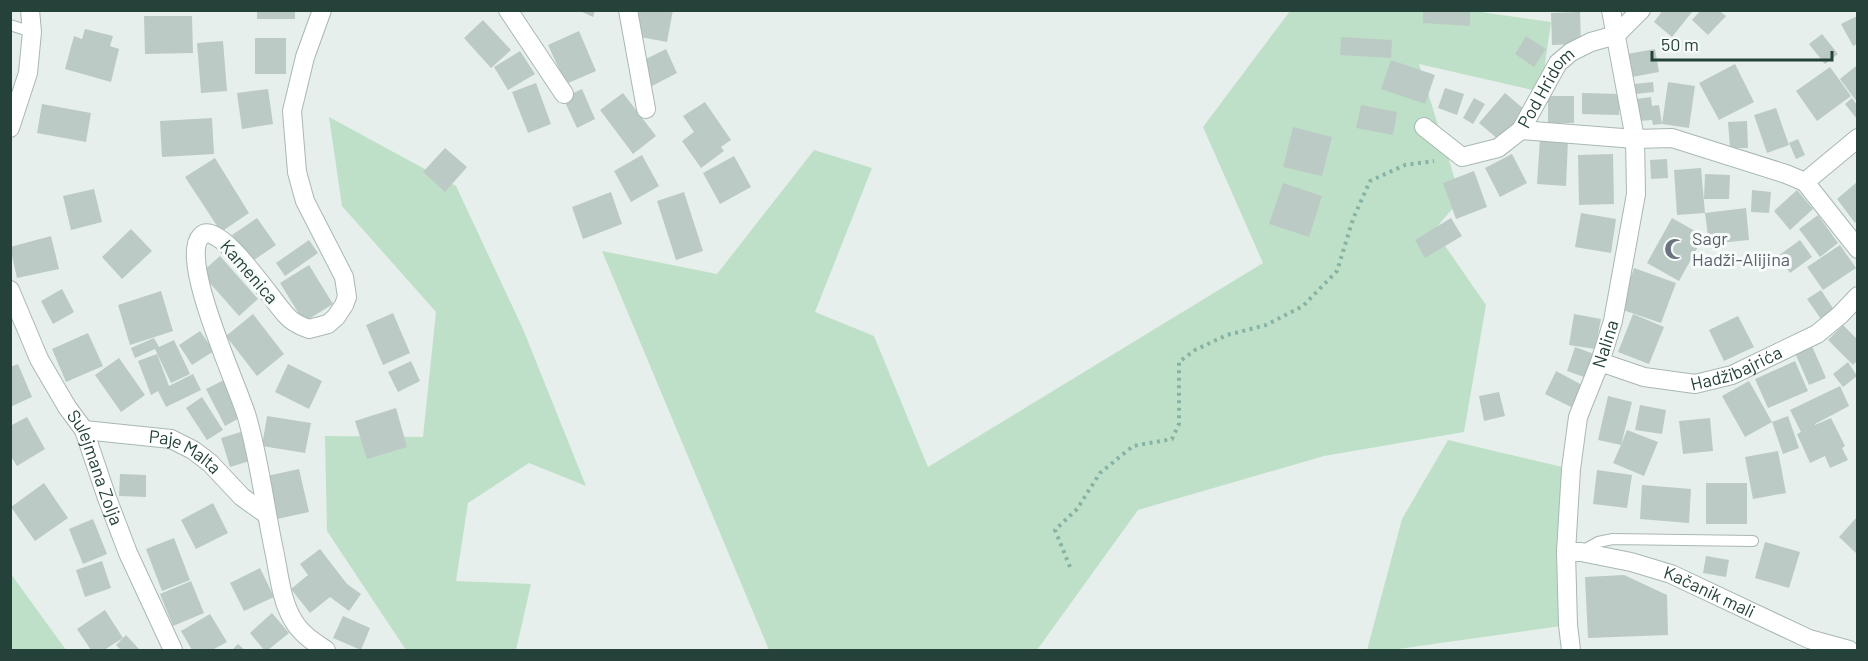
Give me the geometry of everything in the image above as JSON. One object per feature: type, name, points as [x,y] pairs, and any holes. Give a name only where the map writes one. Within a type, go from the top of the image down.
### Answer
[{"type":"street","points":[[10,128],[28,73],[32,32],[30,10]]},
{"type":"street","name":"Kamenica","points":[[322,10],[305,57],[292,111],[297,172],[305,201],[344,277],[347,297],[344,305],[328,324],[309,329],[287,317],[238,255],[216,235],[208,233],[201,236],[195,253],[197,276],[247,416],[287,606],[293,620],[304,635],[326,651]]},
{"type":"street","points":[[508,10],[564,94]]},
{"type":"street","points":[[628,10],[646,109]]},
{"type":"street","name":"Nalina","points":[[1571,651],[1568,625],[1573,552],[1571,470],[1578,417],[1600,362],[1613,321],[1635,194],[1635,139],[1611,10]]},
{"type":"street","name":"Pod Hridom","points":[[1462,157],[1498,148],[1521,130],[1558,63],[1571,52],[1592,42],[1616,35],[1641,10]]},
{"type":"street","points":[[1424,127],[1462,157]]},
{"type":"street","points":[[1521,130],[1635,139],[1672,138],[1805,182],[1857,249]]},
{"type":"street","points":[[1805,182],[1857,138]]},
{"type":"street","name":"Sulejmana Zolja","points":[[10,290],[39,359],[67,407],[84,430],[128,553],[173,651]]},
{"type":"street","name":"Hadžibajrića","points":[[1600,362],[1644,377],[1695,384],[1732,375],[1817,334],[1857,296]]},
{"type":"street","name":"Paje Malta","points":[[84,430],[171,439],[210,462],[242,497],[266,514]]},
{"type":"street","name":"Kačanik mali","points":[[1573,552],[1631,562],[1671,574],[1809,639],[1849,651]]},
{"type":"lane","points":[[10,25],[32,32]]},
{"type":"lane","points":[[1573,552],[1613,539],[1753,541]]},
{"type":"path","points":[[1070,567],[1055,530],[1077,509],[1100,472],[1133,446],[1172,439],[1179,424],[1179,362],[1195,350],[1227,335],[1266,325],[1303,306],[1337,271],[1353,219],[1370,181],[1405,165],[1462,157]]},
{"type":"green space","points":[[1467,10],[1551,22],[1541,92],[1419,64],[1461,199],[1434,230],[1486,305],[1464,432],[1324,456],[1138,510],[1037,650],[769,650],[602,251],[717,274],[814,150],[872,168],[815,312],[874,336],[928,467],[1263,263],[1203,127],[1290,11]]},
{"type":"green space","points":[[329,117],[456,186],[523,329],[586,486],[529,463],[468,503],[456,581],[531,584],[516,650],[406,650],[327,531],[325,436],[423,437],[436,312],[342,206]]},
{"type":"green space","points":[[1448,440],[1571,469],[1568,625],[1391,650],[1367,650],[1402,519]]},
{"type":"green space","points":[[11,574],[66,650],[11,650]]},
{"type":"building","points":[[257,10],[295,10],[295,19],[257,19]]},
{"type":"building","points":[[578,10],[595,10],[593,17]]},
{"type":"building","points":[[639,10],[673,10],[667,42],[635,36]]},
{"type":"building","points":[[1423,10],[1470,10],[1470,26],[1423,23]]},
{"type":"building","points":[[1663,10],[1690,10],[1692,12],[1672,37],[1654,22]]},
{"type":"building","points":[[1701,10],[1718,10],[1726,16],[1708,35],[1692,20]]},
{"type":"building","points":[[1580,12],[1581,44],[1552,45],[1551,13]]},
{"type":"building","points":[[144,16],[192,16],[193,53],[145,54]]},
{"type":"building","points":[[1857,16],[1857,44],[1853,46],[1841,24]]},
{"type":"building","points":[[483,20],[511,50],[491,68],[464,38]]},
{"type":"building","points":[[85,29],[113,36],[110,46],[119,49],[111,82],[65,69],[74,36],[82,39]]},
{"type":"building","points":[[579,31],[596,71],[566,84],[548,45]]},
{"type":"building","points":[[1822,34],[1838,54],[1825,64],[1809,44]]},
{"type":"building","points":[[1526,36],[1546,49],[1534,67],[1515,54]]},
{"type":"building","points":[[1341,37],[1392,40],[1391,58],[1340,55]]},
{"type":"building","points":[[255,38],[286,38],[286,74],[255,74]]},
{"type":"building","points":[[223,41],[227,91],[201,93],[197,43]]},
{"type":"building","points":[[666,49],[677,73],[652,86],[640,62]]},
{"type":"building","points":[[1655,49],[1659,72],[1632,77],[1627,54]]},
{"type":"building","points":[[520,51],[535,74],[508,90],[494,67]]},
{"type":"building","points":[[1391,60],[1435,75],[1425,104],[1381,89]]},
{"type":"building","points":[[1735,64],[1754,102],[1719,120],[1699,83]]},
{"type":"building","points":[[1856,66],[1857,68],[1857,102],[1840,79]]},
{"type":"building","points":[[1830,67],[1851,96],[1817,121],[1796,91]]},
{"type":"building","points":[[1653,82],[1654,92],[1636,94],[1635,84]]},
{"type":"building","points":[[1668,82],[1695,86],[1689,128],[1662,124]]},
{"type":"building","points":[[536,83],[551,124],[528,133],[512,92]]},
{"type":"building","points":[[1445,88],[1464,94],[1457,115],[1438,108]]},
{"type":"building","points":[[268,89],[273,124],[242,129],[237,93]]},
{"type":"building","points":[[582,89],[595,119],[577,128],[563,98]]},
{"type":"building","points":[[623,93],[656,136],[633,154],[600,110]]},
{"type":"building","points":[[1505,93],[1525,110],[1499,140],[1479,123]]},
{"type":"building","points":[[1582,93],[1620,94],[1619,115],[1582,114]]},
{"type":"building","points":[[1548,96],[1574,96],[1574,123],[1548,123]]},
{"type":"building","points":[[1651,97],[1652,106],[1659,105],[1662,124],[1653,125],[1652,120],[1640,121],[1636,99]]},
{"type":"building","points":[[1474,98],[1485,104],[1473,124],[1463,118]]},
{"type":"building","points":[[1852,98],[1857,105],[1857,119],[1845,104]]},
{"type":"building","points":[[705,102],[731,140],[721,147],[724,151],[701,168],[682,141],[694,132],[683,116]]},
{"type":"building","points":[[42,104],[91,113],[86,142],[37,133]]},
{"type":"building","points":[[1361,105],[1397,112],[1393,135],[1356,128]]},
{"type":"building","points":[[1776,108],[1789,145],[1767,153],[1754,115]]},
{"type":"building","points":[[212,118],[214,154],[162,157],[160,121]]},
{"type":"building","points":[[1747,121],[1748,148],[1730,148],[1728,122]]},
{"type":"building","points":[[1293,127],[1332,137],[1322,176],[1283,167]]},
{"type":"building","points":[[1540,138],[1568,140],[1566,186],[1537,184]]},
{"type":"building","points":[[1798,139],[1805,155],[1796,159],[1789,143]]},
{"type":"building","points":[[445,148],[467,167],[445,192],[423,172]]},
{"type":"building","points":[[1512,154],[1527,183],[1500,197],[1485,168]]},
{"type":"building","points":[[1613,154],[1614,204],[1579,205],[1578,155]]},
{"type":"building","points":[[642,155],[659,186],[631,202],[614,171]]},
{"type":"building","points":[[734,156],[751,187],[720,204],[703,173]]},
{"type":"building","points":[[215,158],[249,213],[221,232],[185,177]]},
{"type":"building","points":[[1667,159],[1668,178],[1651,179],[1650,160]]},
{"type":"building","points":[[1701,168],[1705,213],[1677,215],[1674,170]]},
{"type":"building","points":[[1474,171],[1487,207],[1456,219],[1443,183]]},
{"type":"building","points":[[1705,174],[1730,175],[1729,199],[1704,199]]},
{"type":"building","points":[[1857,182],[1857,221],[1855,223],[1837,199]]},
{"type":"building","points":[[1283,183],[1322,196],[1309,237],[1269,224]]},
{"type":"building","points":[[94,189],[102,222],[71,230],[63,196]]},
{"type":"building","points":[[1752,190],[1771,192],[1769,213],[1751,212]]},
{"type":"building","points":[[1797,190],[1813,209],[1790,230],[1774,211]]},
{"type":"building","points":[[611,192],[622,224],[583,239],[572,207]]},
{"type":"building","points":[[684,192],[703,251],[676,260],[657,201]]},
{"type":"building","points":[[1746,208],[1749,240],[1709,244],[1705,213]]},
{"type":"building","points":[[1581,213],[1616,219],[1611,253],[1575,247]]},
{"type":"building","points":[[1818,215],[1838,243],[1820,257],[1799,229]]},
{"type":"building","points":[[257,218],[276,245],[251,262],[232,235]]},
{"type":"building","points":[[1451,218],[1462,236],[1425,258],[1415,240]]},
{"type":"building","name":"Sagr Hadži-Alijina","points":[[1672,218],[1704,236],[1679,281],[1647,263]]},
{"type":"building","points":[[131,229],[152,251],[122,279],[102,257]]},
{"type":"building","points":[[51,236],[59,269],[17,278],[10,247]]},
{"type":"building","points":[[309,240],[318,253],[285,276],[276,263]]},
{"type":"building","points":[[1800,240],[1812,257],[1790,273],[1778,256]]},
{"type":"building","points":[[1840,245],[1856,268],[1823,290],[1807,267]]},
{"type":"building","points":[[220,256],[258,299],[239,316],[201,273]]},
{"type":"building","points":[[309,265],[333,304],[304,322],[280,283]]},
{"type":"building","points":[[1634,268],[1676,283],[1661,323],[1620,309]]},
{"type":"building","points":[[62,289],[74,312],[53,324],[41,301]]},
{"type":"building","points":[[1821,290],[1836,313],[1823,322],[1807,299]]},
{"type":"building","points":[[161,291],[173,331],[130,345],[118,305]]},
{"type":"building","points":[[393,313],[410,353],[383,365],[366,325]]},
{"type":"building","points":[[253,314],[284,354],[257,376],[226,336]]},
{"type":"building","points":[[1574,314],[1601,319],[1595,349],[1569,345]]},
{"type":"building","points":[[1633,314],[1664,327],[1649,364],[1618,352]]},
{"type":"building","points":[[1738,316],[1754,347],[1724,361],[1709,330]]},
{"type":"building","points":[[1843,325],[1857,339],[1857,361],[1853,365],[1828,340]]},
{"type":"building","points":[[200,331],[214,351],[192,365],[179,345]]},
{"type":"building","points":[[88,333],[103,366],[66,382],[52,349]]},
{"type":"building","points":[[154,338],[159,347],[174,340],[190,374],[171,383],[155,349],[135,358],[131,348]]},
{"type":"building","points":[[1812,346],[1826,378],[1809,385],[1795,353]]},
{"type":"building","points":[[1575,347],[1594,354],[1587,378],[1567,371]]},
{"type":"building","points":[[157,354],[169,386],[193,374],[201,390],[166,407],[158,391],[151,395],[138,361]]},
{"type":"building","points":[[119,358],[145,395],[121,412],[95,375]]},
{"type":"building","points":[[411,361],[420,381],[398,392],[388,372]]},
{"type":"building","points":[[1795,361],[1808,391],[1768,408],[1755,379]]},
{"type":"building","points":[[1848,362],[1857,376],[1843,387],[1833,374]]},
{"type":"building","points":[[18,364],[32,397],[10,407],[10,367]]},
{"type":"building","points":[[288,364],[322,381],[309,409],[275,392]]},
{"type":"building","points":[[1556,371],[1582,385],[1571,407],[1545,394]]},
{"type":"building","points":[[224,380],[243,416],[225,426],[206,389]]},
{"type":"building","points":[[1749,381],[1772,422],[1745,437],[1722,396]]},
{"type":"building","points":[[1840,386],[1849,406],[1815,425],[1831,418],[1845,446],[1842,448],[1848,460],[1830,468],[1825,456],[1810,463],[1797,434],[1801,432],[1790,410]]},
{"type":"building","points":[[1499,392],[1505,416],[1484,421],[1479,396]]},
{"type":"building","points":[[1608,396],[1632,402],[1621,445],[1598,440]]},
{"type":"building","points":[[202,397],[223,430],[207,440],[186,408]]},
{"type":"building","points":[[1640,405],[1666,410],[1662,434],[1635,430]]},
{"type":"building","points":[[396,408],[407,447],[367,459],[355,421]]},
{"type":"building","points":[[267,416],[311,423],[305,453],[262,446]]},
{"type":"building","points":[[1788,416],[1799,448],[1783,454],[1772,422]]},
{"type":"building","points":[[27,417],[45,449],[17,466],[10,455],[10,426]]},
{"type":"building","points":[[1710,418],[1713,451],[1683,454],[1679,421]]},
{"type":"building","points":[[1627,430],[1658,442],[1644,476],[1613,463]]},
{"type":"building","points":[[244,431],[253,460],[230,467],[221,438]]},
{"type":"building","points":[[1778,451],[1786,493],[1753,499],[1745,457]]},
{"type":"building","points":[[299,469],[309,512],[277,519],[267,476]]},
{"type":"building","points":[[1597,470],[1632,475],[1627,508],[1593,504]]},
{"type":"building","points":[[120,474],[146,475],[146,497],[119,496]]},
{"type":"building","points":[[44,483],[68,518],[35,541],[11,507]]},
{"type":"building","points":[[1706,483],[1747,483],[1747,524],[1706,524]]},
{"type":"building","points":[[1642,485],[1691,489],[1689,523],[1640,519]]},
{"type":"building","points":[[213,503],[228,533],[196,549],[181,520]]},
{"type":"building","points":[[1857,517],[1857,554],[1839,537]]},
{"type":"building","points":[[93,519],[107,554],[83,564],[69,529]]},
{"type":"building","points":[[174,538],[190,580],[162,591],[146,549]]},
{"type":"building","points":[[1765,542],[1800,552],[1789,588],[1755,578]]},
{"type":"building","points":[[320,549],[347,584],[361,594],[349,611],[330,597],[310,613],[291,589],[308,575],[300,564]]},
{"type":"building","points":[[1706,556],[1729,560],[1726,577],[1703,573]]},
{"type":"building","points":[[102,561],[111,588],[85,597],[76,570]]},
{"type":"building","points":[[260,568],[274,597],[244,611],[230,583]]},
{"type":"building","points":[[1624,575],[1667,595],[1668,635],[1588,638],[1585,577]]},
{"type":"building","points":[[191,581],[204,613],[173,626],[160,594]]},
{"type":"building","points":[[105,610],[123,638],[104,650],[91,650],[77,629]]},
{"type":"building","points":[[272,613],[289,633],[268,650],[264,650],[250,633]]},
{"type":"building","points":[[210,614],[227,642],[212,650],[192,650],[181,631]]},
{"type":"building","points":[[343,616],[370,628],[361,650],[333,638]]},
{"type":"building","points":[[126,635],[139,649],[121,650],[116,645]]},
{"type":"building","points":[[238,644],[245,650],[232,650]]},
{"type":"place","name":"Sagr Hadži-Alijina","points":[[1675,249]]}]
